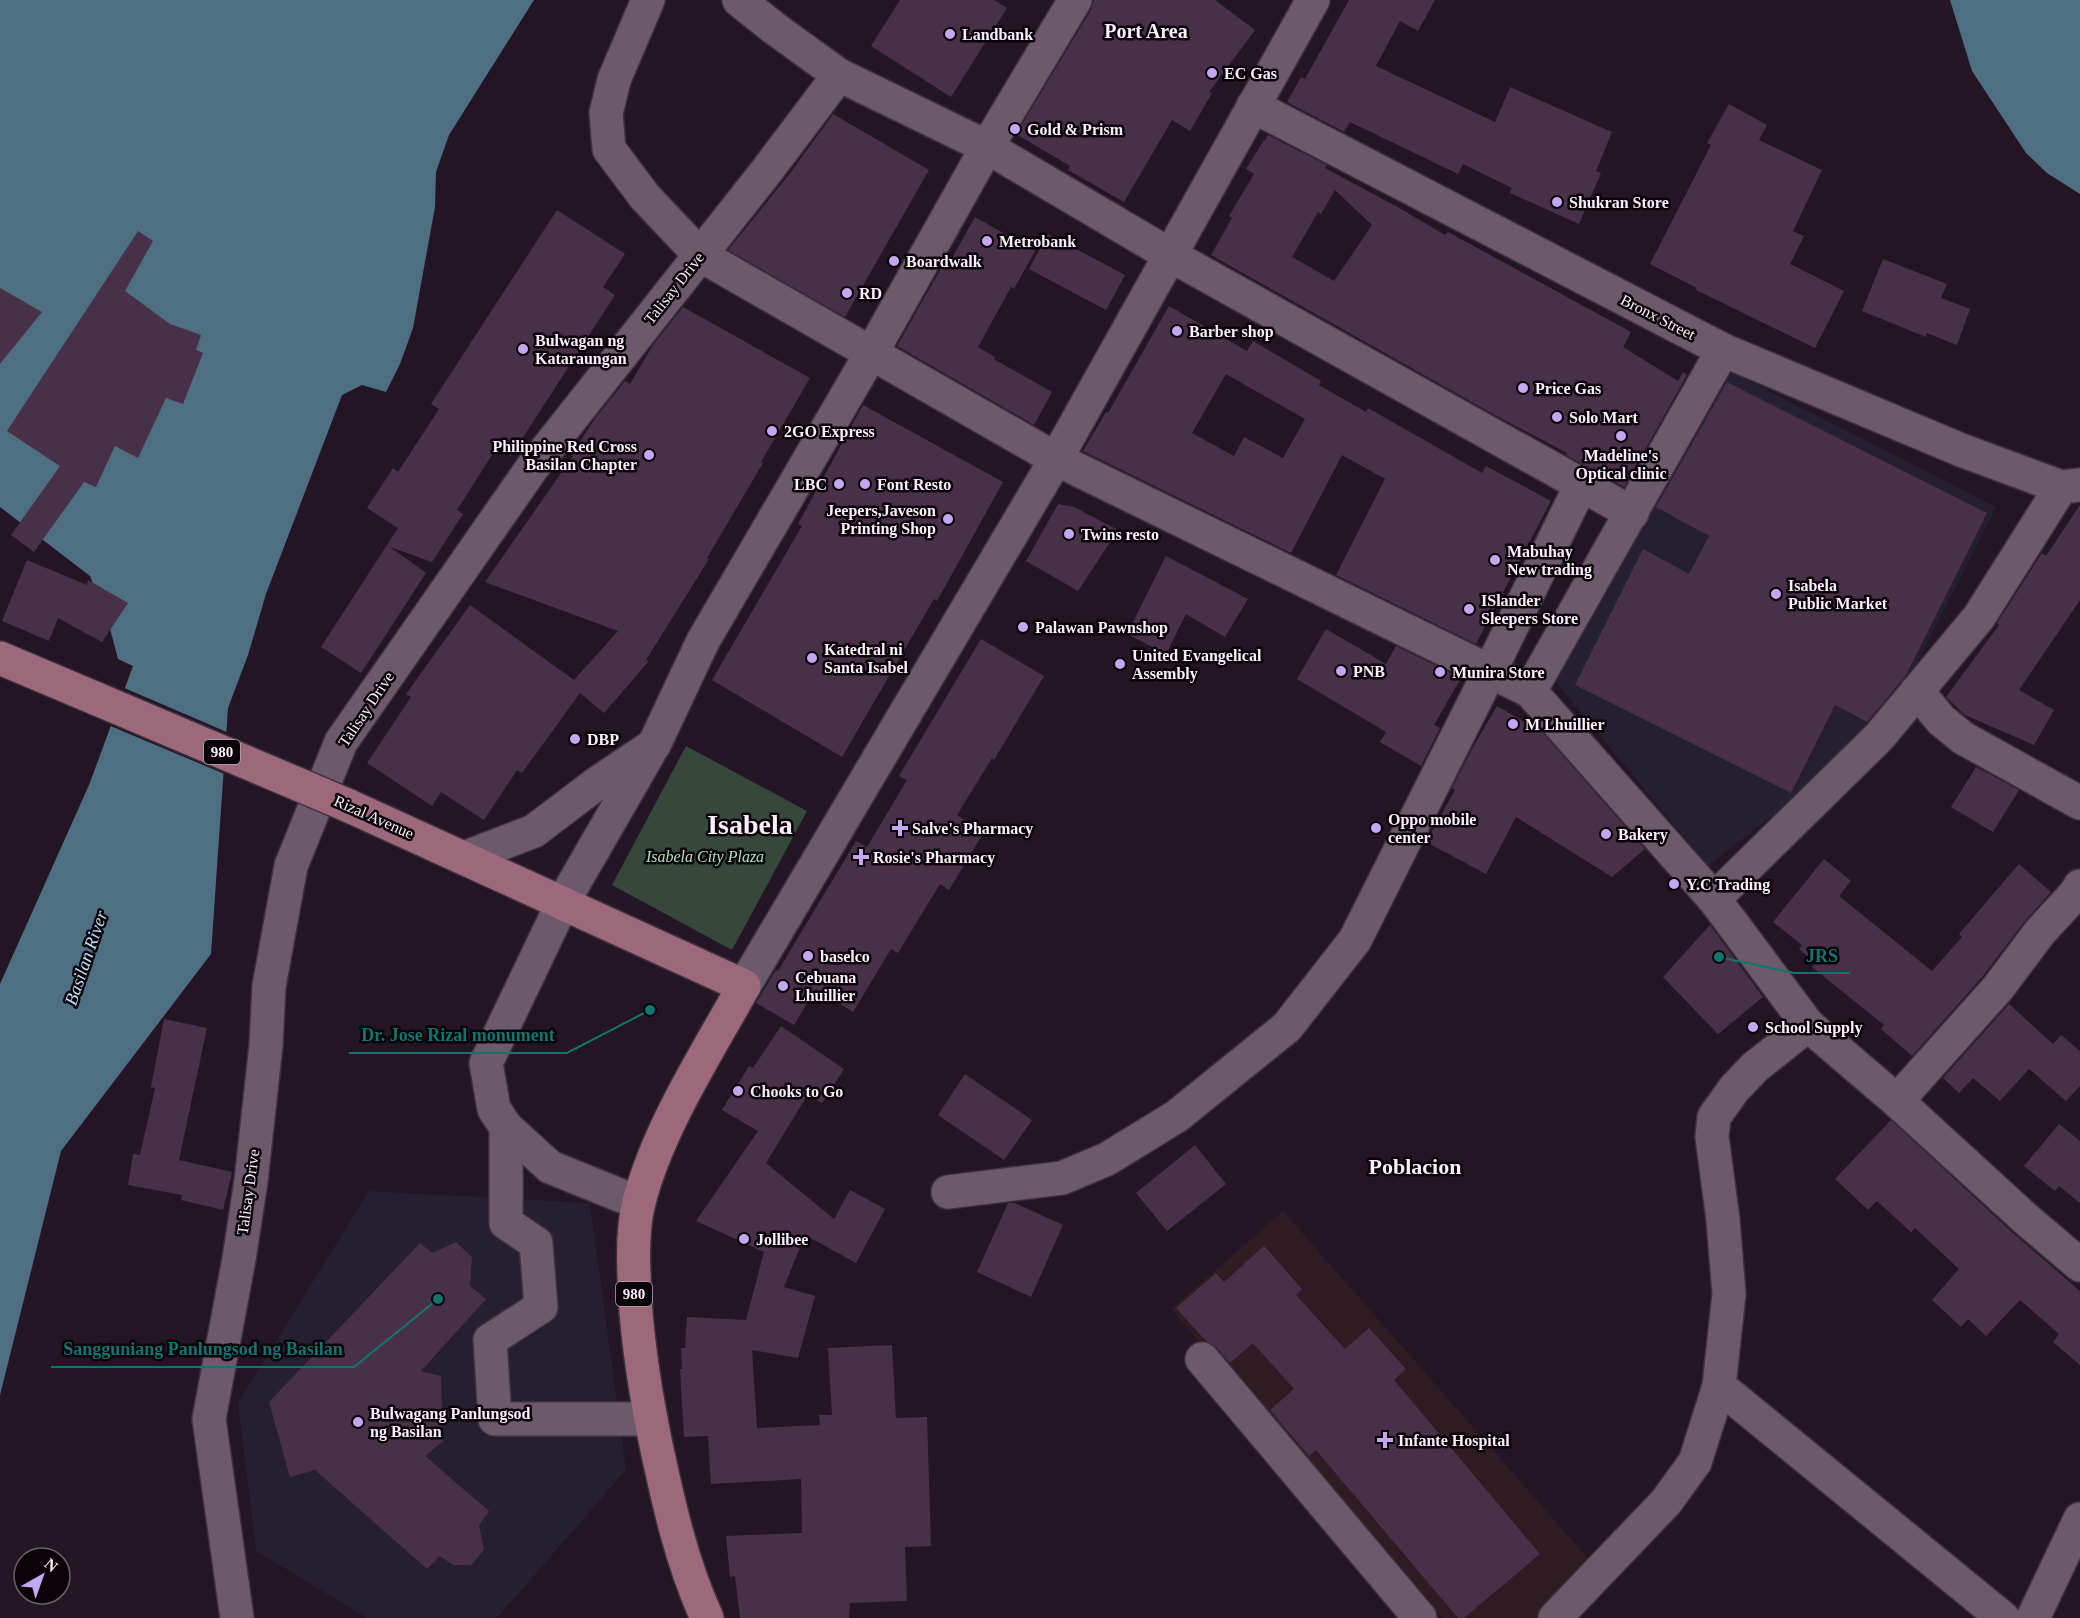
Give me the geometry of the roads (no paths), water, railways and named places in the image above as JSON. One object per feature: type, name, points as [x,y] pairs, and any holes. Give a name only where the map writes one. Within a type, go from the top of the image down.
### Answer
[{"type":"main road","name":"Rizal Avenue","points":[[0,658],[347,805],[744,986]]},
{"type":"main road","name":"980","points":[[706,1618],[693,1588],[671,1513],[642,1374],[635,1307],[633,1247],[639,1203],[669,1124],[744,986]]},
{"type":"street","points":[[648,0],[611,91],[606,113],[609,149],[645,197],[700,255],[1056,459],[1530,691],[1714,899],[1808,1025],[1897,1101],[2080,1265]]},
{"type":"street","points":[[739,0],[839,75],[987,147],[1170,255],[1632,513]]},
{"type":"street","points":[[639,1203],[550,1167],[506,1127],[494,1109],[486,1063],[563,902],[654,745],[703,641],[872,352],[987,147],[1075,0]]},
{"type":"street","points":[[744,986],[1056,459],[1312,0]]},
{"type":"street","name":"Talisay Drive","points":[[237,1618],[209,1419],[251,1181],[266,1045],[269,986],[291,866],[341,742],[532,468],[839,75]]},
{"type":"street","name":"Bronx Street","points":[[1253,106],[1723,350],[1961,450],[2071,486]]},
{"type":"street","points":[[1530,691],[1723,350]]},
{"type":"street","points":[[948,1192],[1062,1178],[1107,1160],[1177,1116],[1287,1027],[1355,940],[1581,485]]},
{"type":"street","points":[[1714,899],[1879,737],[1979,617],[2071,486]]},
{"type":"street","points":[[1917,692],[1941,720],[1963,738],[2080,804]]},
{"type":"street","points":[[464,858],[534,831],[596,784],[654,745]]},
{"type":"street","points":[[1897,1101],[1998,988],[2040,932],[2080,886]]},
{"type":"street","points":[[1555,1618],[1666,1502],[1695,1462],[1719,1386],[1729,1294],[1723,1220],[1712,1137],[1714,1117],[1734,1089],[1755,1066],[1808,1025]]},
{"type":"street","points":[[506,1127],[506,1223],[536,1243],[540,1307],[490,1340],[495,1419],[651,1419]]},
{"type":"street","points":[[1202,1359],[1420,1618]]},
{"type":"street","points":[[1719,1386],[2003,1618]]},
{"type":"street","points":[[2032,1618],[2080,1519]]},
{"type":"water","name":"Basilan River","points":[[0,0],[534,0],[449,135],[436,172],[435,207],[413,328],[400,364],[386,392],[362,385],[342,395],[266,594],[248,655],[228,708],[211,954],[61,1151],[0,1395],[0,984],[89,785],[133,666],[118,659],[108,621],[90,576],[0,507]]},
{"type":"water","points":[[1950,0],[2080,0],[2080,194],[2047,173],[2026,153],[1972,71]]},
{"type":"place","name":"Landbank","points":[[950,34]]},
{"type":"place","name":"EC Gas","points":[[1212,73]]},
{"type":"place","name":"Gold & Prism","points":[[1015,129]]},
{"type":"place","name":"Shukran Store","points":[[1557,202]]},
{"type":"place","name":"Metrobank","points":[[987,241]]},
{"type":"place","name":"Boardwalk","points":[[894,261]]},
{"type":"place","name":"RD","points":[[847,293]]},
{"type":"place","name":"Barber shop","points":[[1177,331]]},
{"type":"place","name":"Bulwagan ng Kataraungan","points":[[523,349]]},
{"type":"place","name":"Price Gas","points":[[1523,388]]},
{"type":"place","name":"Solo Mart","points":[[1557,417]]},
{"type":"place","name":"2GO Express","points":[[772,431]]},
{"type":"place","name":"Madeline's Optical clinic","points":[[1621,436]]},
{"type":"place","name":"Philippine Red Cross Basilan Chapter","points":[[649,455]]},
{"type":"place","name":"LBC","points":[[839,484]]},
{"type":"place","name":"Font Resto","points":[[865,484]]},
{"type":"place","name":"Jeepers,Javeson Printing Shop","points":[[948,519]]},
{"type":"place","name":"Twins resto","points":[[1069,534]]},
{"type":"place","name":"Mabuhay New trading","points":[[1495,560]]},
{"type":"place","name":"Isabela Public Market","points":[[1776,594]]},
{"type":"place","name":"ISlander Sleepers Store","points":[[1469,609]]},
{"type":"place","name":"Palawan Pawnshop","points":[[1023,627]]},
{"type":"place","name":"Katedral ni Santa Isabel","points":[[812,658]]},
{"type":"place","name":"United Evangelical Assembly","points":[[1120,664]]},
{"type":"place","name":"PNB","points":[[1341,671]]},
{"type":"place","name":"Munira Store","points":[[1440,672]]},
{"type":"place","name":"M Lhuillier","points":[[1513,724]]},
{"type":"place","name":"DBP","points":[[575,739]]},
{"type":"place","name":"Salve's Pharmacy","points":[[900,828]]},
{"type":"place","name":"Oppo mobile center","points":[[1376,828]]},
{"type":"place","name":"Bakery","points":[[1606,834]]},
{"type":"place","name":"Rosie's Pharmacy","points":[[861,857]]},
{"type":"place","name":"Y.C Trading","points":[[1674,884]]},
{"type":"place","name":"baselco","points":[[808,956]]},
{"type":"place","name":"JRS","points":[[1719,957]]},
{"type":"place","name":"Cebuana Lhuillier","points":[[783,986]]},
{"type":"place","name":"Dr. Jose Rizal monument","points":[[650,1010]]},
{"type":"place","name":"School Supply","points":[[1753,1027]]},
{"type":"place","name":"Chooks to Go","points":[[738,1091]]},
{"type":"place","name":"Jollibee","points":[[744,1239]]},
{"type":"place","name":"Sangguniang Panlungsod ng Basilan","points":[[438,1299]]},
{"type":"place","name":"Bulwagang Panlungsod ng Basilan","points":[[358,1422]]},
{"type":"place","name":"Infante Hospital","points":[[1385,1440]]},
{"type":"district","name":"Port Area","points":[[1146,31]]},
{"type":"district","name":"Isabela","points":[[750,824]]},
{"type":"district","name":"Poblacion","points":[[1415,1166]]},
{"type":"park label","name":"Isabela City Plaza","points":[[705,856]]}]
